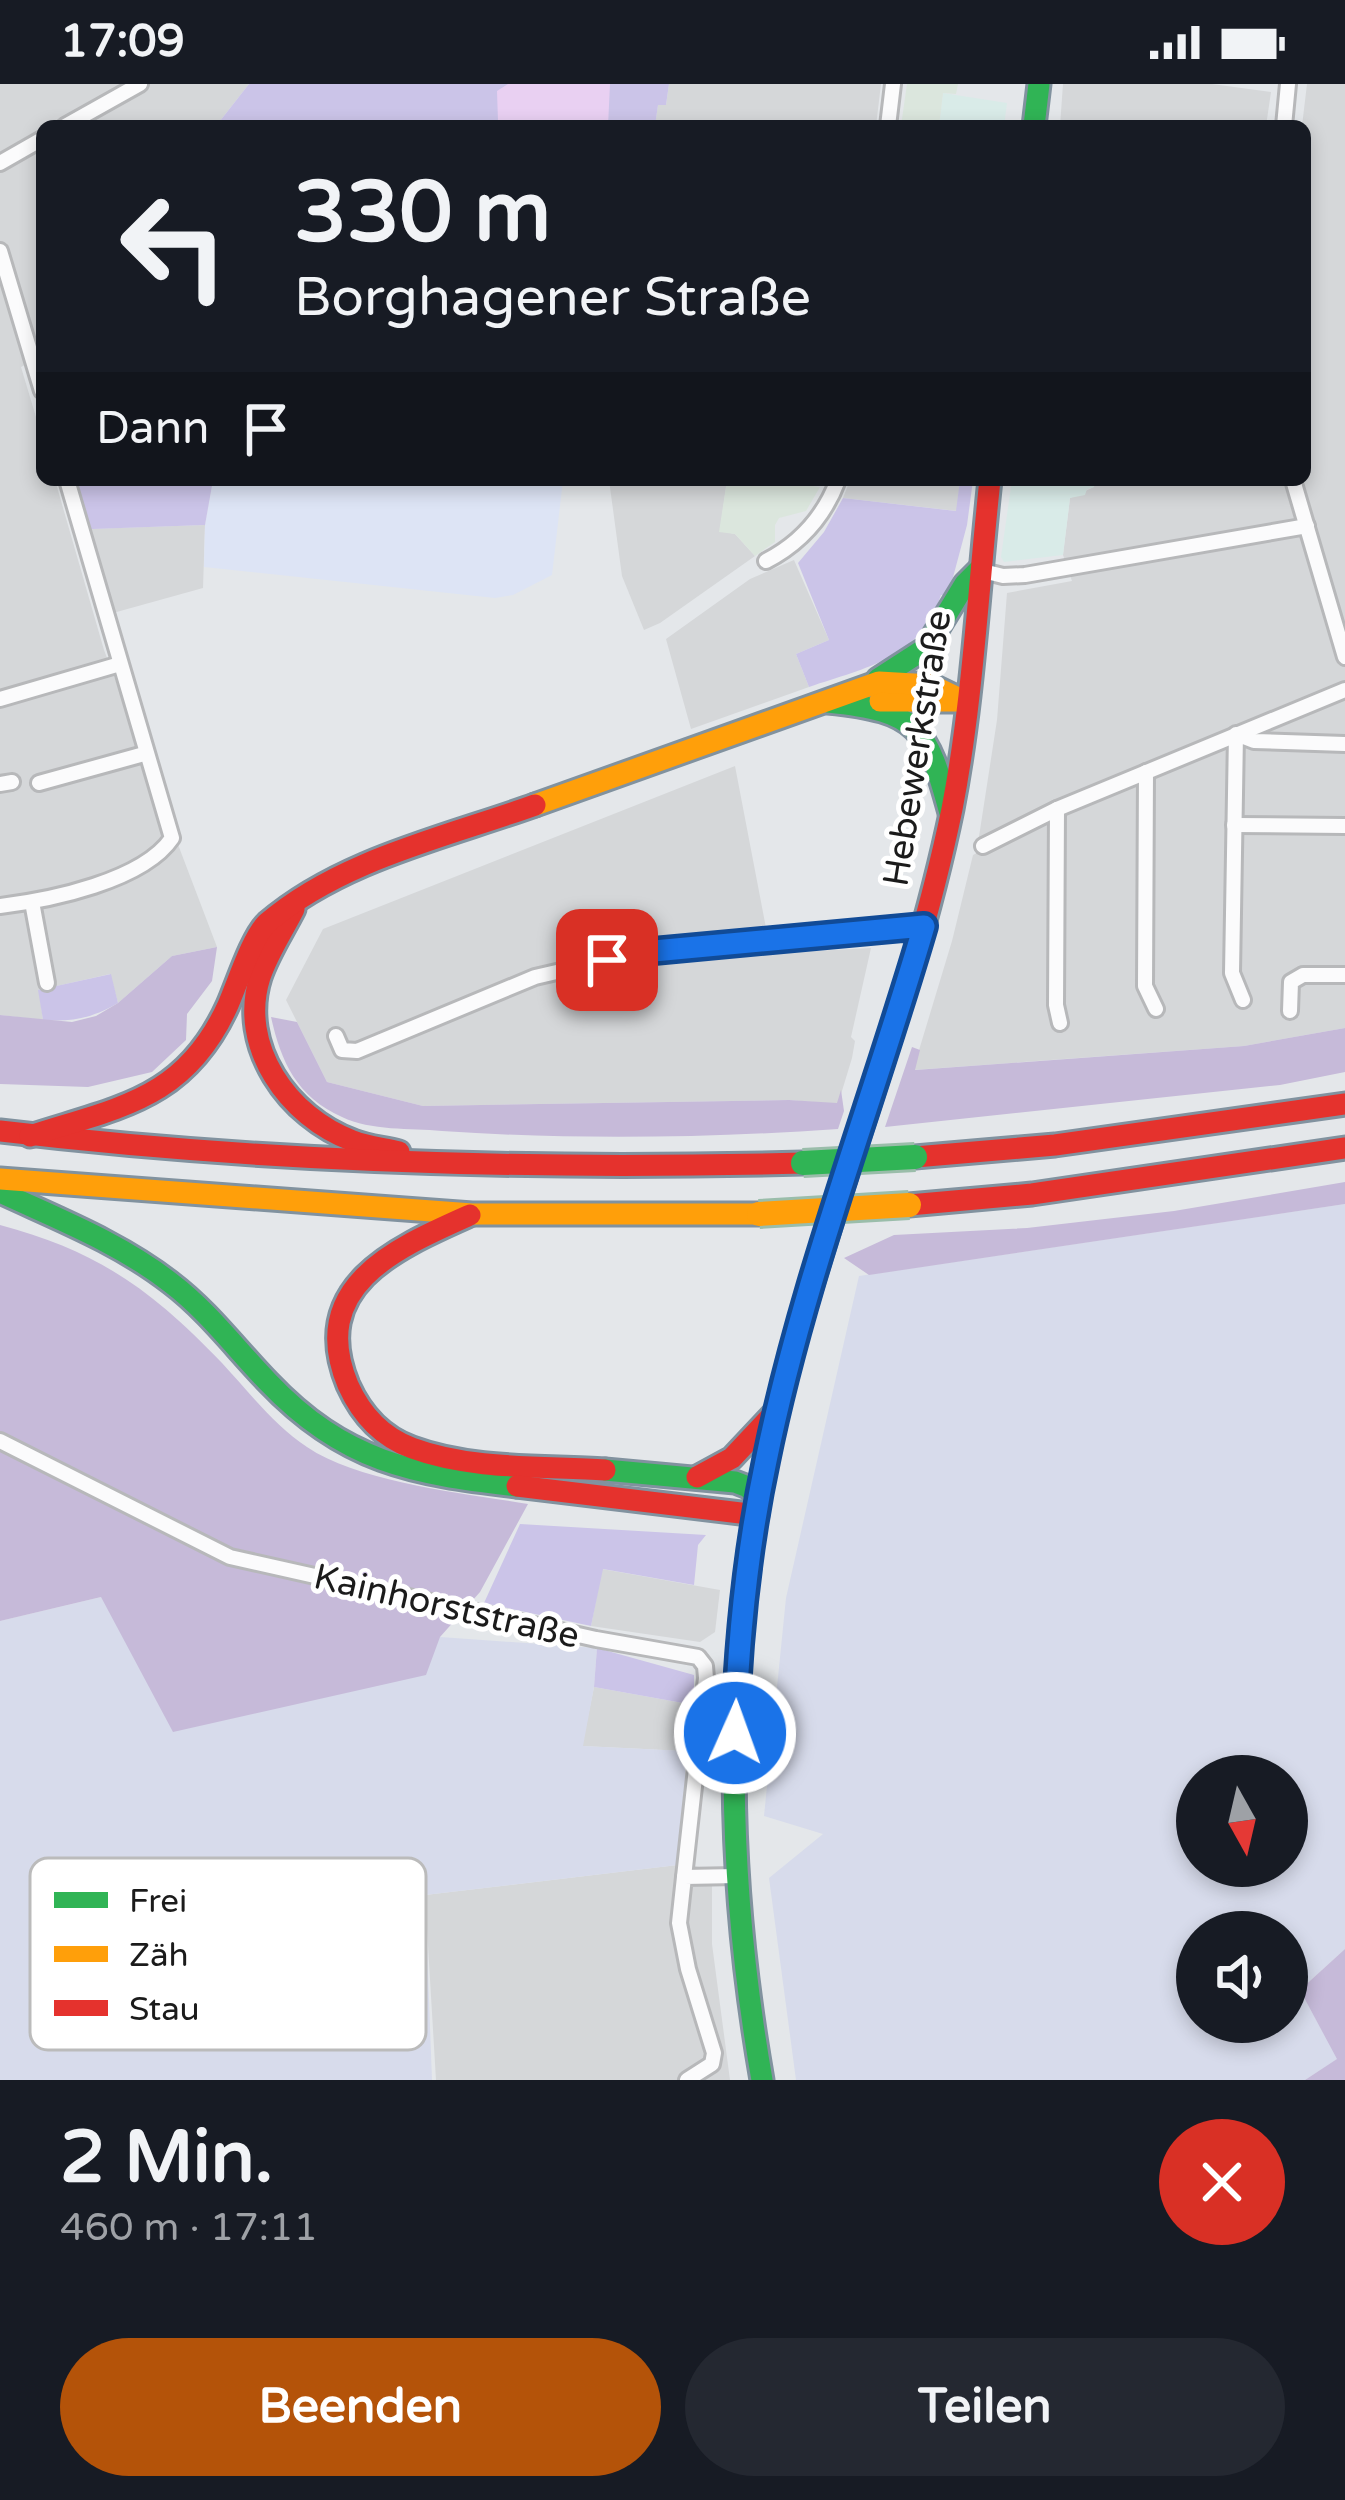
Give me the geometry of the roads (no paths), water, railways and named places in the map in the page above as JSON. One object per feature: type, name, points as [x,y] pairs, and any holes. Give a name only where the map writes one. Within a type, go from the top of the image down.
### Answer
[{"type":"main road","points":[[1035,120],[1039,84]]},
{"type":"main road","name":"Hebewerkstraße","points":[[762,2080],[745,1974],[734,1767],[738,1667],[758,1506],[777,1410],[924,926],[950,813],[989,486]]},
{"type":"main road","points":[[30,1136],[146,1098],[182,1075],[222,1018],[263,926],[320,888],[364,865],[838,703],[910,662],[937,636],[963,582],[979,570]]},
{"type":"main road","points":[[873,682],[920,681],[947,688],[964,701]]},
{"type":"main road","points":[[838,703],[964,701]]},
{"type":"main road","points":[[838,703],[894,711],[923,733],[950,813]]},
{"type":"main road","points":[[296,906],[259,979],[256,1001],[256,1031],[264,1062],[281,1089],[298,1107],[351,1140],[466,1167]]},
{"type":"main road","points":[[0,1132],[222,1154],[573,1170],[916,1157],[1146,1133],[1345,1104]]},
{"type":"main road","points":[[0,1179],[472,1214],[760,1214],[1032,1194],[1345,1148]]},
{"type":"main road","points":[[0,1192],[158,1271],[299,1413],[349,1447],[392,1466],[432,1477],[758,1506]]},
{"type":"main road","points":[[472,1214],[380,1258],[344,1306],[337,1339],[343,1376],[364,1415],[400,1443],[447,1457],[735,1482],[748,1487],[758,1506]]},
{"type":"main road","points":[[694,1478],[732,1458],[777,1410]]},
{"type":"street","points":[[76,120],[140,84]]},
{"type":"street","points":[[889,120],[893,84]]},
{"type":"street","points":[[1285,120],[1288,84]]},
{"type":"street","points":[[0,164],[36,143]]},
{"type":"street","points":[[0,250],[36,372]]},
{"type":"street","points":[[0,906],[32,902],[131,871],[160,856],[172,838],[69,486]]},
{"type":"street","points":[[766,560],[786,550],[815,523],[835,486]]},
{"type":"street","points":[[1295,486],[1345,657]]},
{"type":"street","points":[[979,570],[1025,575],[1307,526]]},
{"type":"street","points":[[0,699],[120,664]]},
{"type":"street","points":[[983,846],[1057,809],[1345,690]]},
{"type":"street","points":[[1236,734],[1254,741],[1345,744]]},
{"type":"street","points":[[1236,734],[1232,973],[1243,1000]]},
{"type":"street","points":[[39,783],[144,754]]},
{"type":"street","points":[[1146,772],[1144,986],[1156,1009]]},
{"type":"street","points":[[1057,809],[1056,1005],[1060,1023]]},
{"type":"street","points":[[1234,825],[1345,826]]},
{"type":"street","points":[[32,902],[47,983]]},
{"type":"street","points":[[336,1036],[342,1050],[357,1051],[535,977],[643,952],[924,926]]},
{"type":"street","points":[[1290,1011],[1291,982],[1304,975],[1345,975]]},
{"type":"street","name":"Kainhorststraße","points":[[0,1442],[230,1557],[596,1639],[698,1657],[706,1678],[684,1877]]},
{"type":"street","points":[[688,2080],[712,2064],[714,2053],[679,1922],[684,1877],[737,1876]]}]
